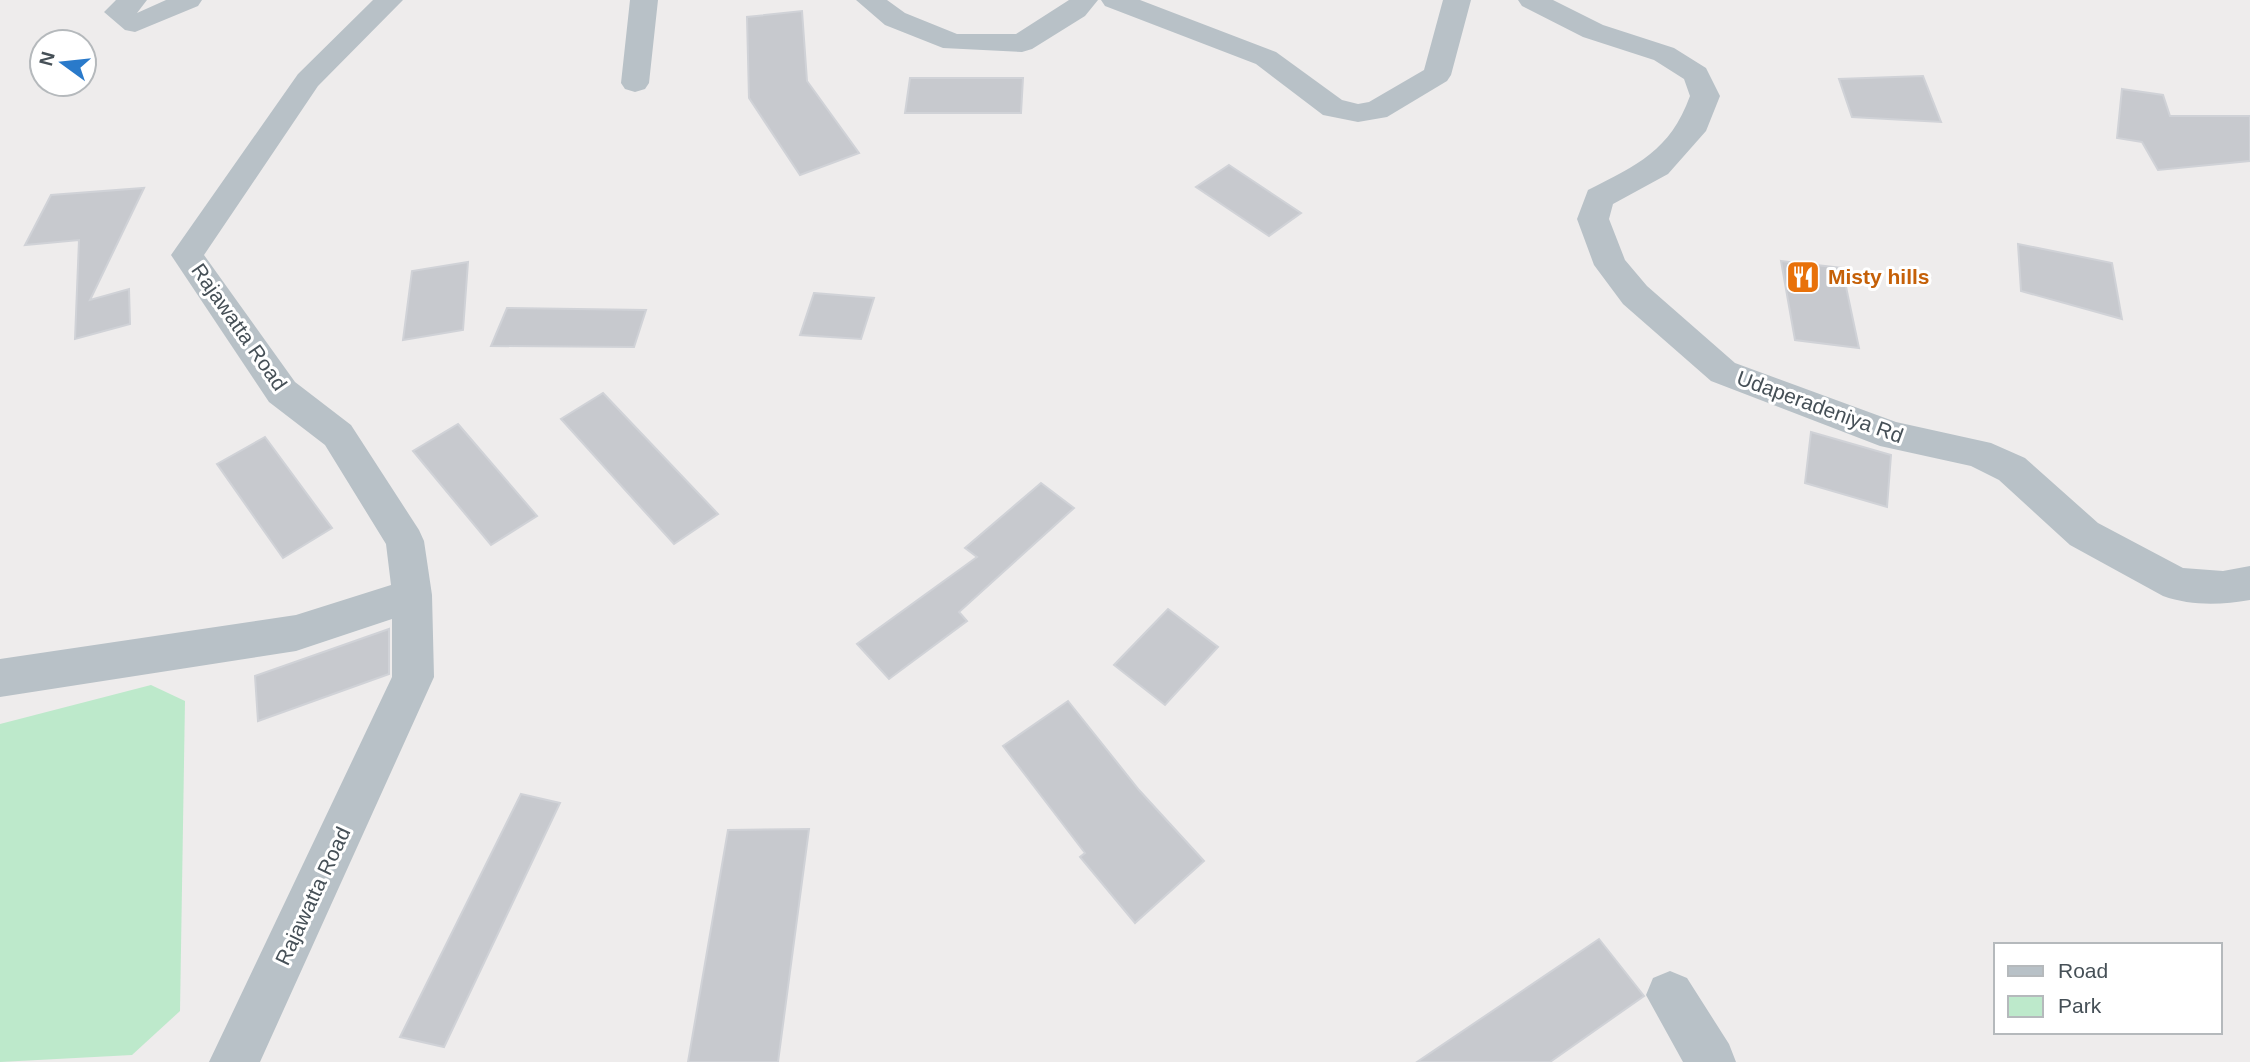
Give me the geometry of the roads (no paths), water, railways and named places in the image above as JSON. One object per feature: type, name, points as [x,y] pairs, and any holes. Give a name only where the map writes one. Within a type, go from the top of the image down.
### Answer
[{"type":"street","points":[[133,0],[118,12],[135,23],[188,0]]},
{"type":"street","name":"Rajawatta Road","points":[[234,1062],[414,677],[412,595],[405,541],[338,435],[282,392],[187,255],[309,80],[389,0]]},
{"type":"street","points":[[635,83],[644,0]]},
{"type":"street","points":[[870,0],[895,19],[953,41],[1022,43],[1075,10],[1084,0]]},
{"type":"street","points":[[1115,0],[1266,58],[1333,108],[1357,113],[1377,110],[1437,75],[1457,0]]},
{"type":"street","name":"Udaperadeniya Rd","points":[[1532,0],[1593,31],[1664,54],[1696,74],[1705,96],[1695,124],[1657,167],[1599,198],[1593,219],[1610,265],[1635,295],[1723,372],[1894,436],[1978,453],[2012,469],[2084,534],[2177,584],[2223,588],[2250,583]]},
{"type":"street","points":[[0,678],[296,633],[412,595]]},
{"type":"street","points":[[1670,995],[1711,1062]]},
{"type":"place","name":"Misty hills","points":[[1803,277]]}]
